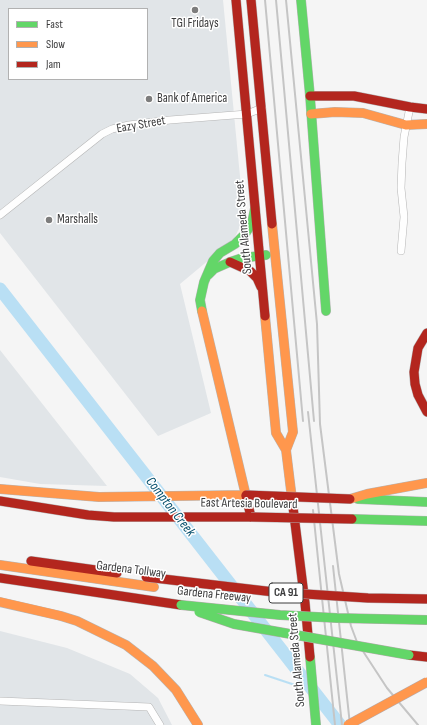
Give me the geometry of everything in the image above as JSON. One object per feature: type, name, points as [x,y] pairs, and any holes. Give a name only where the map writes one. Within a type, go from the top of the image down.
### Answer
[{"type":"main road","name":"South Alameda Street","points":[[236,0],[276,433],[286,450],[305,604],[316,725]]},
{"type":"main road","name":"South Alameda Street","points":[[251,0],[293,432],[286,450]]},
{"type":"main road","points":[[301,0],[310,96],[326,311]]},
{"type":"main road","points":[[310,96],[354,96],[427,109]]},
{"type":"main road","points":[[311,114],[335,112],[363,114],[406,125],[427,124]]},
{"type":"main road","points":[[251,517],[201,310],[201,291],[213,261],[220,253],[235,244],[245,234],[252,223],[255,208]]},
{"type":"main road","points":[[208,275],[214,269],[230,262],[275,254]]},
{"type":"main road","points":[[230,262],[250,271],[257,278],[263,291]]},
{"type":"main road","points":[[427,333],[418,348],[414,372],[418,395],[427,412]]},
{"type":"main road","points":[[350,499],[367,494],[427,483]]},
{"type":"main road","name":"East Artesia Boulevard","points":[[0,489],[98,497],[246,495],[427,502]]},
{"type":"main road","points":[[5,502],[10,490]]},
{"type":"main road","name":"East Artesia Boulevard","points":[[5,502],[88,515],[114,517],[251,517],[427,521]]},
{"type":"main road","name":"Gardena Freeway","points":[[0,556],[146,577],[274,592],[368,598],[427,599]]},
{"type":"main road","name":"Gardena Tollway","points":[[0,565],[154,587],[299,602],[390,607],[427,607]]},
{"type":"main road","points":[[0,570],[58,579],[72,589]]},
{"type":"main road","name":"Gardena Freeway","points":[[0,578],[181,605],[280,615],[330,618],[427,620]]},
{"type":"main road","points":[[0,602],[77,621],[126,645],[153,666],[176,690],[198,725]]},
{"type":"main road","points":[[181,605],[234,624],[427,658]]},
{"type":"main road","points":[[348,725],[427,682]]},
{"type":"street","points":[[402,251],[404,217],[401,188],[402,163],[406,125],[410,107]]},
{"type":"street","name":"Eazy Street","points":[[0,215],[102,134],[112,129],[129,125],[170,120],[247,114],[262,108]]},
{"type":"street","points":[[0,701],[149,707],[160,725]]},
{"type":"shaded area","points":[[0,0],[223,0],[244,218],[234,239],[180,284],[211,413],[158,436],[0,233]]},
{"type":"shaded area","points":[[0,350],[107,486],[40,484],[0,477]]},
{"type":"shaded area","points":[[0,631],[67,648],[130,674],[158,698],[172,725],[0,725]]},
{"type":"waterway","name":"Compton Creek","points":[[0,289],[340,725]]},
{"type":"waterway","points":[[265,675],[310,690]]},
{"type":"railway","points":[[265,0],[303,421]]},
{"type":"railway","points":[[276,0],[314,421]]},
{"type":"railway","points":[[286,0],[317,324],[320,424],[339,574],[351,626],[357,642],[387,688],[418,725]]},
{"type":"railway","points":[[308,412],[342,725]]},
{"type":"railway","points":[[313,510],[335,725]]},
{"type":"railway","points":[[333,566],[350,725]]},
{"type":"traffic: fast","points":[[301,0],[310,96],[326,311]]},
{"type":"traffic: fast","points":[[202,311],[200,300],[204,282],[213,261],[220,253],[235,244],[245,234],[252,223],[255,208]]},
{"type":"traffic: fast","points":[[208,275],[214,269],[230,262],[242,258],[266,255]]},
{"type":"traffic: fast","points":[[358,499],[427,502]]},
{"type":"traffic: fast","points":[[352,519],[427,521]]},
{"type":"traffic: fast","points":[[181,605],[280,615],[427,620]]},
{"type":"traffic: fast","points":[[199,612],[234,624],[409,655]]},
{"type":"traffic: fast","points":[[310,657],[316,725]]},
{"type":"traffic: slow","points":[[311,114],[335,112],[363,113],[406,125],[427,124]]},
{"type":"traffic: slow","points":[[272,224],[293,432],[286,450],[293,507]]},
{"type":"traffic: slow","points":[[202,311],[246,496]]},
{"type":"traffic: slow","points":[[265,316],[276,433],[286,450]]},
{"type":"traffic: slow","points":[[350,499],[367,494],[427,483]]},
{"type":"traffic: slow","points":[[0,489],[99,497],[246,495]]},
{"type":"traffic: slow","points":[[0,565],[154,587]]},
{"type":"traffic: slow","points":[[0,602],[77,621],[126,645],[153,666],[176,690],[198,725]]},
{"type":"traffic: slow","points":[[348,725],[427,682]]},
{"type":"traffic: jam","points":[[236,0],[265,316]]},
{"type":"traffic: jam","points":[[251,0],[272,224]]},
{"type":"traffic: jam","points":[[310,96],[354,96],[427,109]]},
{"type":"traffic: jam","points":[[230,262],[250,271],[257,278],[261,287]]},
{"type":"traffic: jam","points":[[427,333],[418,348],[414,372],[418,395],[427,412]]},
{"type":"traffic: jam","points":[[246,495],[350,499]]},
{"type":"traffic: jam","points":[[0,501],[88,515],[114,517],[251,517],[246,496]]},
{"type":"traffic: jam","points":[[293,507],[310,657]]},
{"type":"traffic: jam","points":[[251,517],[352,519]]},
{"type":"traffic: jam","points":[[31,561],[117,573]]},
{"type":"traffic: jam","points":[[146,577],[274,592],[368,598],[427,599]]},
{"type":"traffic: jam","points":[[0,578],[181,605]]},
{"type":"traffic: jam","points":[[409,655],[427,657]]},
{"type":"place","name":"TGI Fridays","points":[[195,10]]},
{"type":"place","name":"Bank of America","points":[[149,99]]},
{"type":"place","name":"Marshalls","points":[[49,220]]}]
